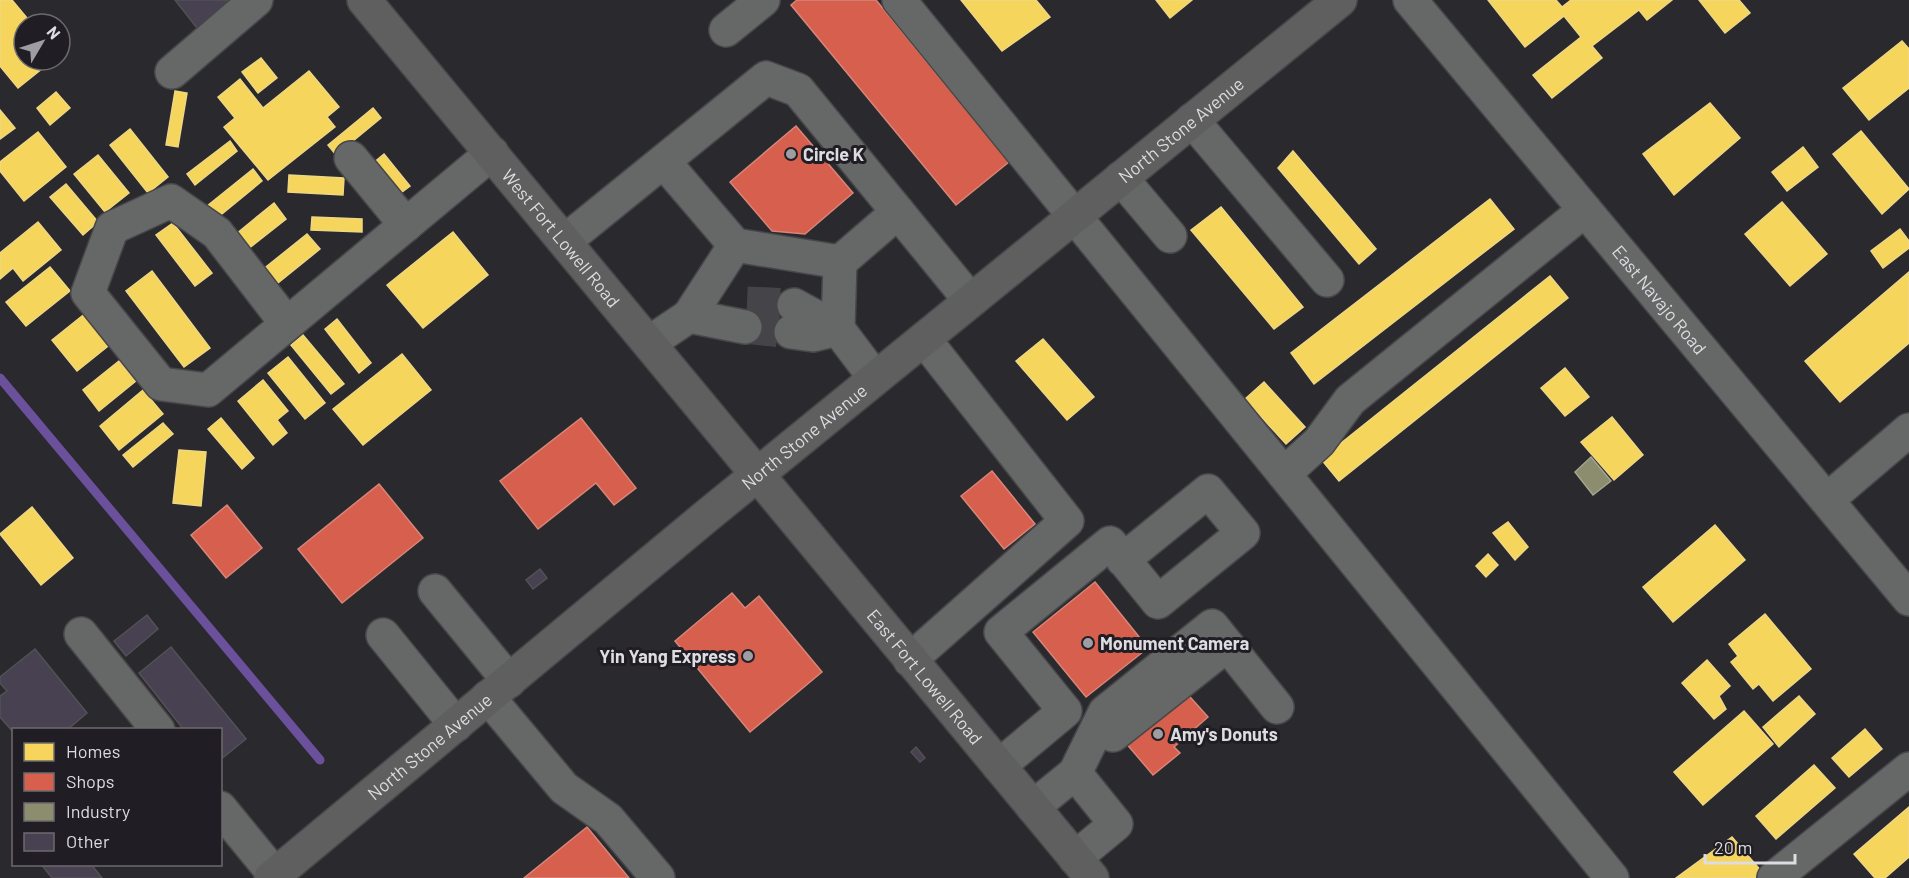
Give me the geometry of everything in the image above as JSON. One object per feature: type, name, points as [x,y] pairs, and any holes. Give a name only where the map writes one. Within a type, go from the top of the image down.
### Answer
[{"type":"main road","name":"West Fort Lowell Road","points":[[364,0],[759,475]]},
{"type":"main road","name":"North Stone Avenue","points":[[273,877],[875,378],[1340,0]]},
{"type":"main road","name":"East Fort Lowell Road","points":[[759,475],[793,520],[1083,868]]},
{"type":"street","points":[[172,72],[256,0]]},
{"type":"street","points":[[726,30],[763,0]]},
{"type":"street","points":[[899,0],[1612,878]]},
{"type":"street","name":"East Navajo Road","points":[[1410,0],[1909,599]]},
{"type":"street","points":[[565,241],[766,78],[798,90],[970,300]]},
{"type":"street","points":[[1192,120],[1327,280]]},
{"type":"street","points":[[287,324],[217,233],[171,201],[112,228],[88,293],[161,384],[208,390],[492,153]]},
{"type":"street","points":[[351,158],[406,225]]},
{"type":"street","points":[[664,162],[735,245],[840,262]]},
{"type":"street","points":[[1121,178],[1170,236]]},
{"type":"street","points":[[1284,474],[1319,442],[1350,400],[1585,210]]},
{"type":"street","points":[[875,378],[838,329],[840,262],[898,212]]},
{"type":"street","points":[[649,343],[689,316],[735,245]]},
{"type":"street","points":[[689,316],[739,318]]},
{"type":"street","points":[[793,319],[838,329]]},
{"type":"street","points":[[910,660],[1067,521],[924,339]]},
{"type":"street","points":[[1827,500],[1909,430]]},
{"type":"street","points":[[999,766],[1065,711],[1001,632],[1110,543],[1123,560]]},
{"type":"street","points":[[435,591],[564,788],[608,819],[658,878]]},
{"type":"street","points":[[1033,807],[1078,766],[1105,712],[1212,626],[1277,707]]},
{"type":"street","points":[[81,634],[157,728]]},
{"type":"street","points":[[382,635],[456,725]]},
{"type":"street","points":[[1078,766],[1116,824],[1083,868]]},
{"type":"street","points":[[1773,878],[1909,769]]},
{"type":"street","points":[[222,811],[273,877]]},
{"type":"building: Homes","points":[[0,0],[12,0],[22,12],[12,12],[12,72],[38,72],[18,88],[0,66]]},
{"type":"building: Homes","points":[[961,0],[1036,0],[1050,17],[1002,51]]},
{"type":"building: Homes","points":[[1156,0],[1192,0],[1170,18]]},
{"type":"building: Homes","points":[[1488,0],[1556,0],[1562,7],[1571,0],[1672,0],[1647,20],[1639,10],[1592,46],[1602,58],[1552,98],[1533,75],[1581,37],[1564,16],[1525,47]]},
{"type":"building: Homes","points":[[1699,0],[1739,0],[1750,13],[1725,33]]},
{"type":"building: Homes","points":[[1902,41],[1909,49],[1909,88],[1869,120],[1843,88]]},
{"type":"building: Homes","points":[[261,58],[277,78],[258,93],[242,72]]},
{"type":"building: Homes","points":[[309,71],[339,107],[327,117],[335,127],[268,180],[224,127],[235,118],[218,97],[240,79],[263,108]]},
{"type":"building: Homes","points":[[175,91],[187,93],[178,147],[166,145]]},
{"type":"building: Homes","points":[[56,92],[70,108],[50,125],[37,108]]},
{"type":"building: Homes","points":[[1710,103],[1740,138],[1674,195],[1643,154]]},
{"type":"building: Homes","points":[[373,108],[381,118],[336,155],[328,145]]},
{"type":"building: Homes","points":[[0,110],[15,128],[0,139]]},
{"type":"building: Homes","points":[[130,129],[168,177],[148,193],[110,145]]},
{"type":"building: Homes","points":[[1861,131],[1909,189],[1882,214],[1833,154]]},
{"type":"building: Homes","points":[[38,132],[66,167],[24,201],[0,171],[0,162]]},
{"type":"building: Homes","points":[[230,141],[237,151],[195,185],[187,174]]},
{"type":"building: Homes","points":[[1803,147],[1818,167],[1787,191],[1772,172]]},
{"type":"building: Homes","points":[[1293,151],[1376,249],[1359,264],[1278,168]]},
{"type":"building: Homes","points":[[384,154],[410,186],[398,195],[372,164]]},
{"type":"building: Homes","points":[[98,155],[129,193],[105,212],[74,174]]},
{"type":"building: Homes","points":[[253,169],[262,181],[217,218],[207,206]]},
{"type":"building: Homes","points":[[289,175],[344,178],[343,195],[288,192]]},
{"type":"building: Homes","points":[[66,184],[98,222],[83,235],[50,197]]},
{"type":"building: Homes","points":[[1490,199],[1514,229],[1314,384],[1291,353]]},
{"type":"building: Homes","points":[[1782,202],[1827,254],[1790,286],[1745,234]]},
{"type":"building: Homes","points":[[274,203],[286,219],[248,249],[236,234]]},
{"type":"building: Homes","points":[[1221,207],[1303,307],[1274,329],[1191,230]]},
{"type":"building: Homes","points":[[312,217],[362,219],[362,232],[311,230]]},
{"type":"building: Homes","points":[[38,222],[61,250],[23,281],[13,268],[0,279],[0,253]]},
{"type":"building: Homes","points":[[173,223],[212,273],[195,286],[156,235]]},
{"type":"building: Homes","points":[[1900,229],[1909,241],[1909,248],[1883,268],[1871,251]]},
{"type":"building: Homes","points":[[453,232],[488,275],[423,328],[387,285]]},
{"type":"building: Homes","points":[[307,234],[320,249],[273,287],[261,271]]},
{"type":"building: Homes","points":[[50,267],[70,291],[26,326],[6,302]]},
{"type":"building: Homes","points":[[152,271],[210,348],[184,367],[126,291]]},
{"type":"building: Homes","points":[[1909,272],[1909,343],[1840,402],[1805,361]]},
{"type":"building: Homes","points":[[1550,276],[1568,298],[1339,481],[1321,459]]},
{"type":"building: Homes","points":[[87,312],[112,343],[77,371],[52,340]]},
{"type":"building: Homes","points":[[337,319],[371,363],[359,373],[325,329]]},
{"type":"building: Homes","points":[[303,335],[344,384],[331,394],[291,345]]},
{"type":"building: Homes","points":[[1043,339],[1094,397],[1067,420],[1016,361]]},
{"type":"building: Homes","points":[[402,354],[431,390],[363,445],[333,409]]},
{"type":"building: Homes","points":[[288,357],[325,403],[305,419],[268,373]]},
{"type":"building: Homes","points":[[119,361],[136,381],[99,411],[83,390]]},
{"type":"building: Homes","points":[[1565,368],[1589,397],[1565,416],[1541,388]]},
{"type":"building: Homes","points":[[263,380],[288,411],[277,420],[287,433],[273,445],[238,401]]},
{"type":"building: Homes","points":[[1264,382],[1305,427],[1286,444],[1245,399]]},
{"type":"building: Homes","points":[[143,390],[163,414],[119,450],[100,426]]},
{"type":"building: Homes","points":[[1612,417],[1643,455],[1614,480],[1581,442]]},
{"type":"building: Homes","points":[[221,418],[254,458],[242,469],[208,429]]},
{"type":"building: Homes","points":[[163,423],[173,434],[133,467],[123,455]]},
{"type":"building: Homes","points":[[179,450],[206,452],[201,506],[173,503]]},
{"type":"building: Homes","points":[[32,507],[73,558],[41,585],[0,534]]},
{"type":"building: Homes","points":[[1508,522],[1528,547],[1515,560],[1493,533]]},
{"type":"building: Homes","points":[[1715,525],[1745,560],[1673,622],[1643,587]]},
{"type":"building: Homes","points":[[1488,554],[1498,565],[1486,577],[1476,566]]},
{"type":"building: Homes","points":[[1765,614],[1811,669],[1773,701],[1759,684],[1753,689],[1731,662],[1738,656],[1729,644]]},
{"type":"building: Homes","points":[[1707,660],[1730,686],[1719,696],[1726,709],[1714,719],[1682,683]]},
{"type":"building: Homes","points":[[1799,696],[1815,714],[1779,747],[1763,727]]},
{"type":"building: Homes","points":[[1744,711],[1773,744],[1703,805],[1674,772]]},
{"type":"building: Homes","points":[[1865,729],[1882,749],[1849,777],[1832,758]]},
{"type":"building: Homes","points":[[1814,765],[1835,788],[1776,839],[1756,816]]},
{"type":"building: Homes","points":[[1909,807],[1909,857],[1885,878],[1875,878],[1854,854]]},
{"type":"building: Homes","points":[[1732,837],[1762,872],[1755,878],[1676,878]]},
{"type":"building: Shops","points":[[797,0],[876,0],[1009,162],[956,205],[791,5]]},
{"type":"building: Shops","name":"Circle K","points":[[796,126],[853,193],[805,234],[772,231],[730,182]]},
{"type":"building: Shops","points":[[581,418],[636,488],[614,505],[596,483],[538,529],[500,481]]},
{"type":"building: Shops","points":[[992,471],[1035,524],[1004,549],[961,496]]},
{"type":"building: Shops","points":[[379,484],[423,538],[342,603],[298,549]]},
{"type":"building: Shops","points":[[227,505],[262,548],[226,578],[191,535]]},
{"type":"building: Shops","points":[[1095,582],[1148,648],[1086,697],[1033,632]]},
{"type":"building: Shops","name":"Yin Yang Express","points":[[732,593],[745,608],[759,596],[822,672],[750,732],[675,641]]},
{"type":"building: Shops","name":"Amy's Donuts","points":[[1182,688],[1208,717],[1174,747],[1180,753],[1153,775],[1125,742]]},
{"type":"building: Shops","points":[[587,827],[629,878],[524,878]]},
{"type":"building: Industry","points":[[1591,457],[1611,481],[1593,495],[1575,472]]},
{"type":"building: Other","points":[[175,0],[247,0],[204,37]]},
{"type":"building: Other","points":[[540,569],[547,578],[533,589],[526,580]]},
{"type":"building: Other","points":[[147,615],[158,629],[126,656],[114,641]]},
{"type":"building: Other","points":[[171,647],[246,739],[222,758],[222,728],[182,728],[139,673]]},
{"type":"building: Other","points":[[35,649],[87,713],[69,728],[12,728],[12,731],[0,717],[0,696],[7,691],[0,683],[0,677]]},
{"type":"building: Other","points":[[916,747],[925,758],[920,762],[911,752]]},
{"type":"building: Other","points":[[43,866],[93,866],[102,878],[52,878]]},
{"type":"waterway","points":[[0,378],[320,760]]},
{"type":"tunnel","points":[[747,303],[794,305]]},
{"type":"tunnel","points":[[745,327],[791,332]]},
{"type":"place","name":"Circle K","points":[[791,154]]},
{"type":"place","name":"Monument Camera","points":[[1088,643]]},
{"type":"place","name":"Yin Yang Express","points":[[748,656]]},
{"type":"place","name":"Amy's Donuts","points":[[1158,734]]}]
